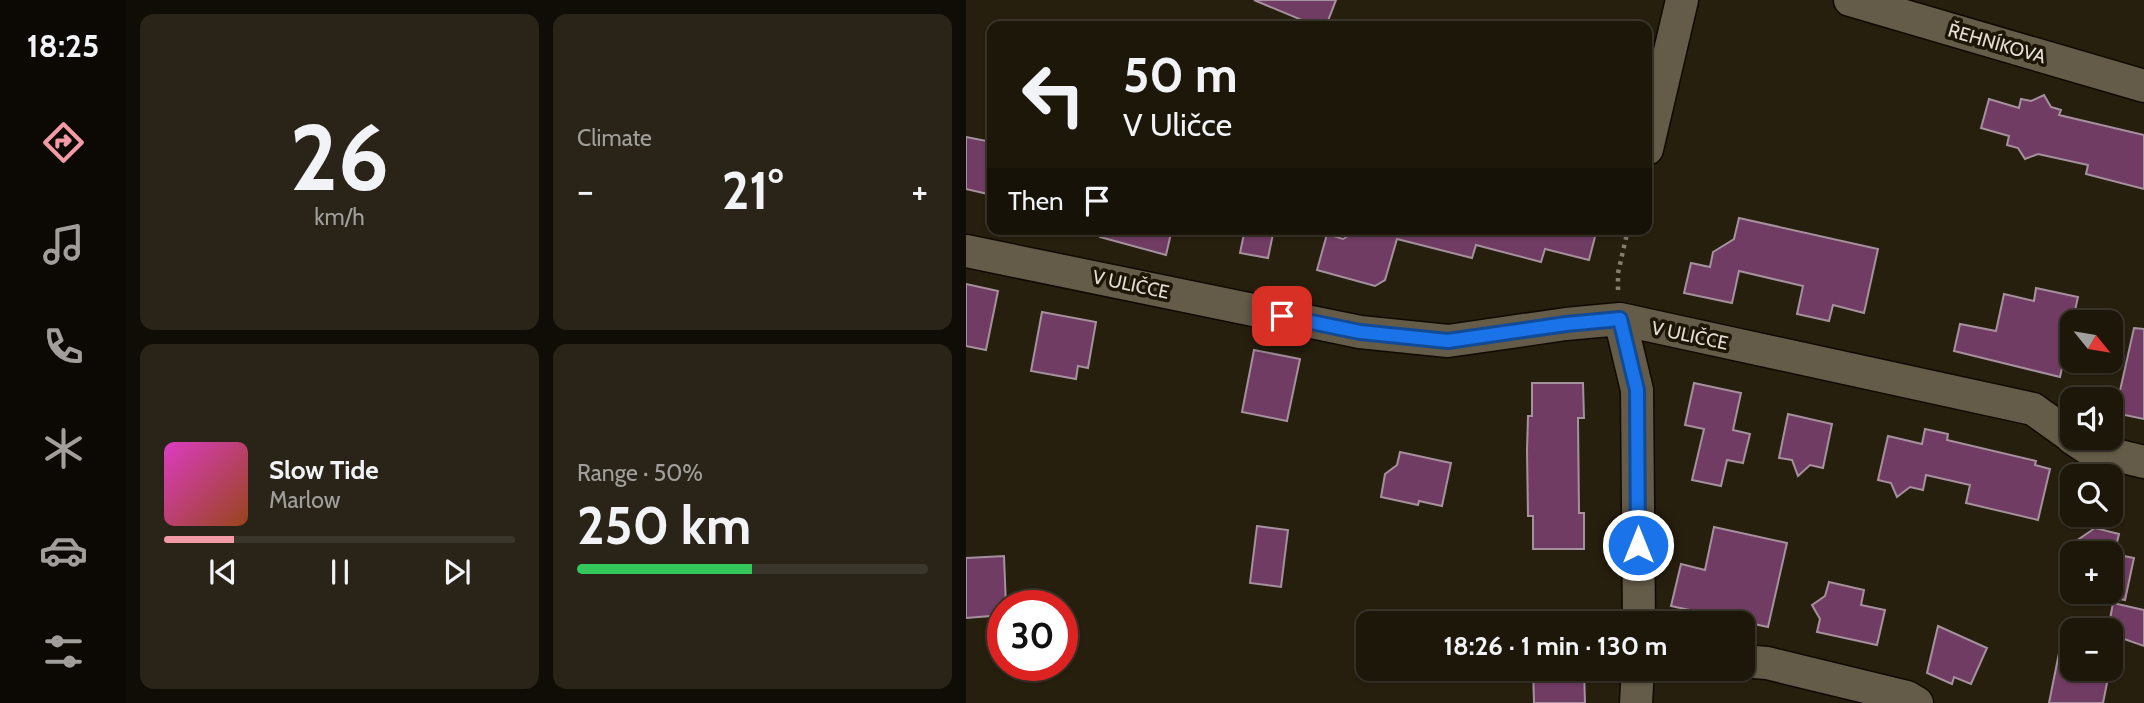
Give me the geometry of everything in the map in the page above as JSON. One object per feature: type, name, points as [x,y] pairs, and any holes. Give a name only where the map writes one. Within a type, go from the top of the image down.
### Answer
[{"type":"street","points":[[1652,128],[1682,0]]},
{"type":"street","name":"ŘEHNÍKOVA","points":[[1850,0],[2144,86]]},
{"type":"street","name":"V ULIČCE","points":[[966,251],[1360,332],[1448,341],[1620,319],[2033,409],[2060,428]]},
{"type":"street","points":[[1620,319],[1637,390],[1639,611]]},
{"type":"street","name":"V ULIČCE","points":[[2095,450],[2144,462]]},
{"type":"street","points":[[1755,663],[1792,669],[1907,697],[1917,703]]},
{"type":"street","points":[[1636,703],[1637,681]]},
{"type":"path","points":[[1620,319],[1618,273],[1627,235]]},
{"type":"building","points":[[1254,0],[1336,0],[1328,21],[1304,21]]},
{"type":"building","points":[[2044,95],[2051,107],[2061,110],[2059,115],[2144,135],[2144,189],[2086,174],[2088,165],[2038,154],[2025,159],[2018,148],[2007,145],[2009,136],[1981,128],[1989,99],[2019,108],[2021,99],[2031,101]]},
{"type":"building","points":[[966,137],[987,141],[987,194],[966,189]]},
{"type":"building","points":[[1739,218],[1878,249],[1864,313],[1833,305],[1829,321],[1797,314],[1803,286],[1739,271],[1732,303],[1684,293],[1691,263],[1710,267],[1713,252],[1734,239]]},
{"type":"building","points":[[1100,235],[1171,235],[1166,255]]},
{"type":"building","points":[[1244,235],[1273,235],[1268,258],[1240,253]]},
{"type":"building","points":[[1327,235],[1343,239],[1350,235],[1595,235],[1589,260],[1545,249],[1541,262],[1476,245],[1472,258],[1397,239],[1385,280],[1375,286],[1317,270]]},
{"type":"building","points":[[966,284],[998,291],[986,350],[966,346]]},
{"type":"building","points":[[2036,288],[2078,297],[2075,310],[2060,310],[2060,377],[1954,351],[1960,324],[1996,331],[2004,294],[2034,301]]},
{"type":"building","points":[[1042,312],[1096,322],[1088,368],[1078,366],[1076,379],[1031,371]]},
{"type":"building","points":[[2134,328],[2144,329],[2144,419],[2123,415],[2123,387],[2121,387]]},
{"type":"building","points":[[1254,350],[1300,359],[1287,421],[1242,412]]},
{"type":"building","points":[[1532,383],[1583,383],[1584,418],[1578,418],[1579,513],[1584,513],[1584,549],[1533,549],[1533,516],[1528,516],[1527,450],[1528,416],[1532,416]]},
{"type":"building","points":[[1694,383],[1741,393],[1733,430],[1750,434],[1743,463],[1727,460],[1721,486],[1692,480],[1704,429],[1685,425]]},
{"type":"building","points":[[1788,414],[1832,424],[1823,468],[1810,465],[1798,476],[1792,460],[1779,458]]},
{"type":"building","points":[[1925,429],[1948,434],[1947,440],[2036,461],[2035,465],[2050,469],[2038,520],[1966,503],[1970,485],[1926,475],[1923,490],[1910,487],[1897,497],[1891,483],[1878,480],[1888,436],[1922,444]]},
{"type":"building","points":[[1400,452],[1451,463],[1442,506],[1419,501],[1418,505],[1381,497],[1385,474],[1397,465]]},
{"type":"building","points":[[1257,526],[1288,530],[1281,587],[1250,583]]},
{"type":"building","points":[[1714,527],[1787,543],[1768,627],[1755,624],[1755,611],[1694,611],[1671,606],[1681,564],[1705,570]]},
{"type":"building","points":[[2095,528],[2119,534],[2117,541],[2076,541]]},
{"type":"building","points":[[1004,556],[1005,590],[987,590],[987,616],[966,618],[966,558]]},
{"type":"building","points":[[2123,556],[2134,558],[2123,600]]},
{"type":"building","points":[[1829,582],[1864,590],[1861,605],[1885,610],[1877,645],[1817,632],[1820,619],[1812,605],[1825,596]]},
{"type":"building","points":[[2113,604],[2144,610],[2144,646],[2123,639],[2123,618],[2110,618]]},
{"type":"building","points":[[1938,626],[1987,648],[1971,684],[1954,677],[1952,684],[1927,673]]},
{"type":"building","points":[[2059,653],[2060,681],[2107,681],[2103,703],[2049,703]]},
{"type":"building","points":[[1533,681],[1584,681],[1585,703],[1534,703]]},
{"type":"route","points":[[1282,316],[1360,332],[1448,341],[1620,319],[1637,390],[1638,545]]}]
